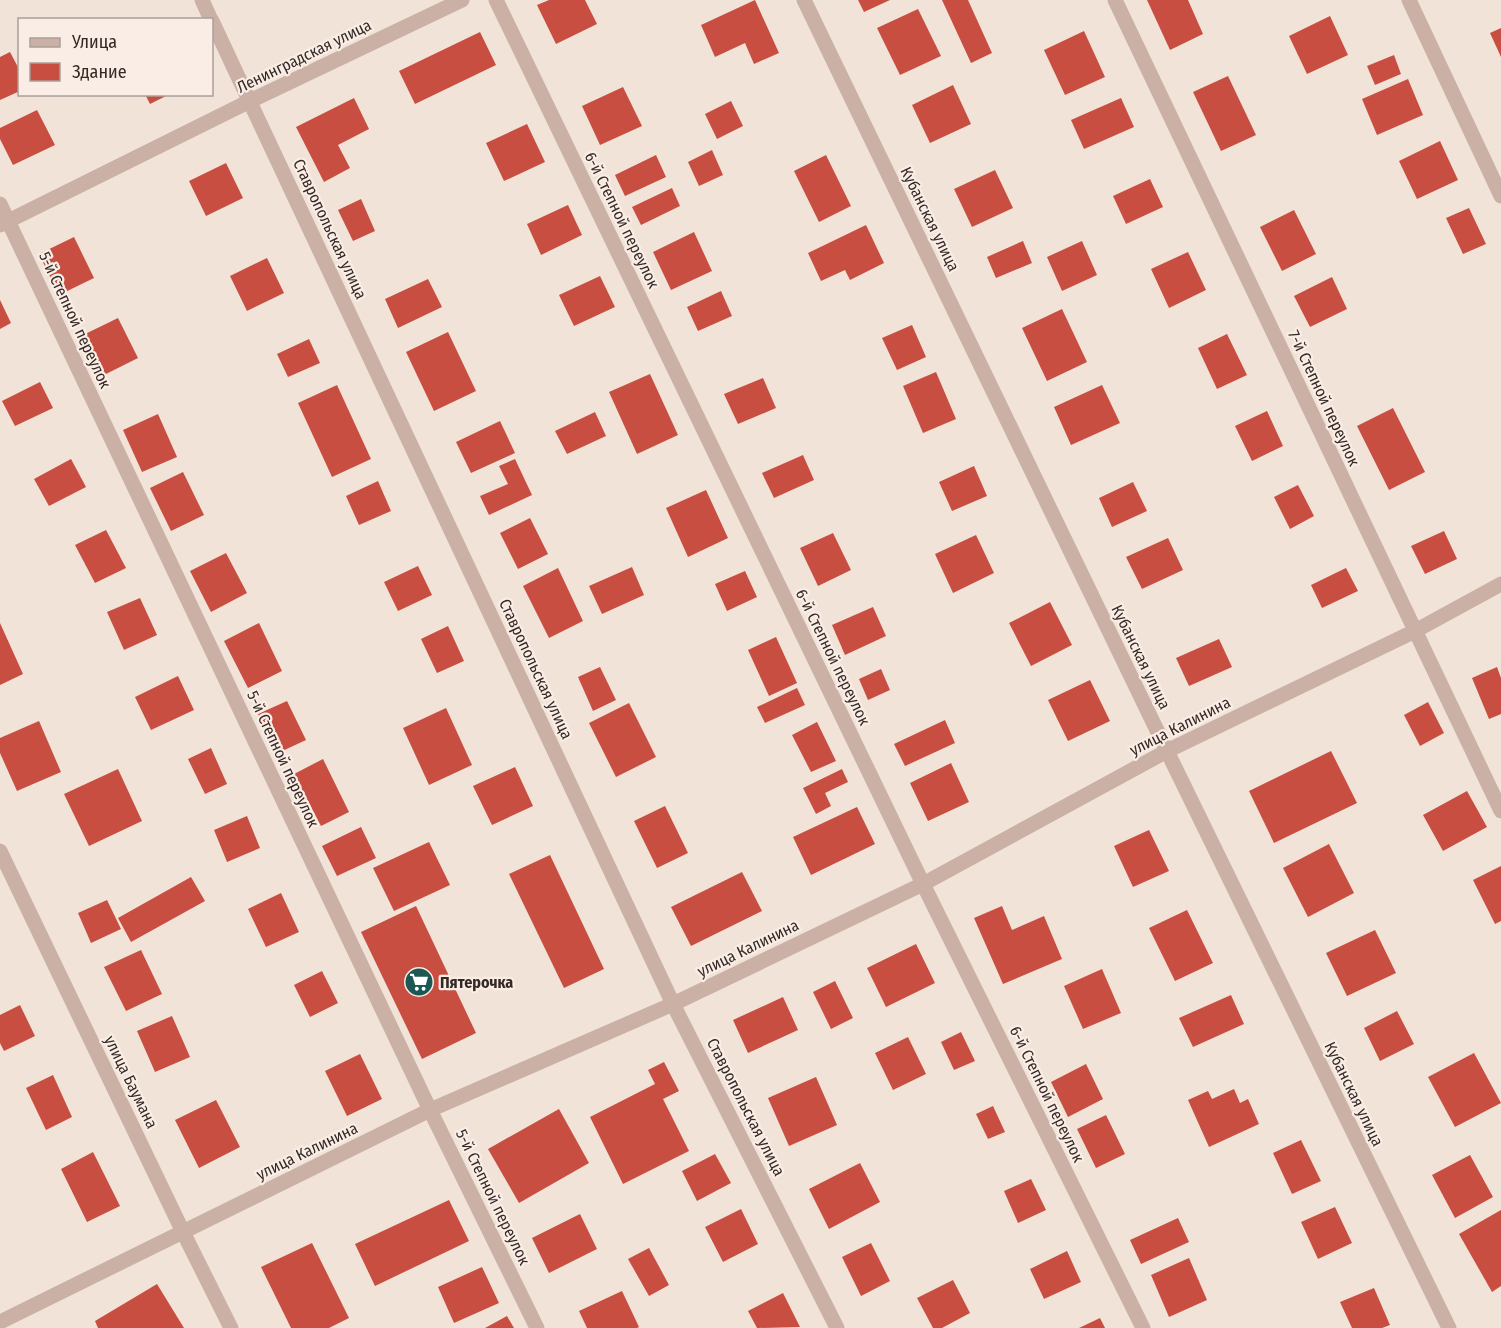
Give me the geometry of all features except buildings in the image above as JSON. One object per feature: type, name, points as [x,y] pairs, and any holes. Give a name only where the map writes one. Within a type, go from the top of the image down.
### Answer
[{"type":"street","name":"Ставропольская улица","points":[[202,0],[210,18]]},
{"type":"street","name":"Ленинградская улица","points":[[4,223],[250,101],[462,0]]},
{"type":"street","name":"6-й Степной переулок","points":[[496,0],[923,884],[1143,1328]]},
{"type":"street","name":"Кубанская улица","points":[[804,0],[1449,1328]]},
{"type":"street","name":"7-й Степной переулок","points":[[1115,0],[1501,811]]},
{"type":"street","points":[[1409,0],[1501,196]]},
{"type":"street","name":"Ставропольская улица","points":[[213,24],[673,1004],[837,1328]]},
{"type":"street","name":"5-й Степной переулок","points":[[0,204],[4,223],[537,1328]]},
{"type":"street","name":"улица Калинина","points":[[0,1322],[430,1110],[673,1004],[923,884],[1167,751],[1414,631],[1501,584]]},
{"type":"street","name":"улица Баумана","points":[[0,851],[231,1328]]},
{"type":"place","name":"Пятерочка","points":[[419,982]]}]
